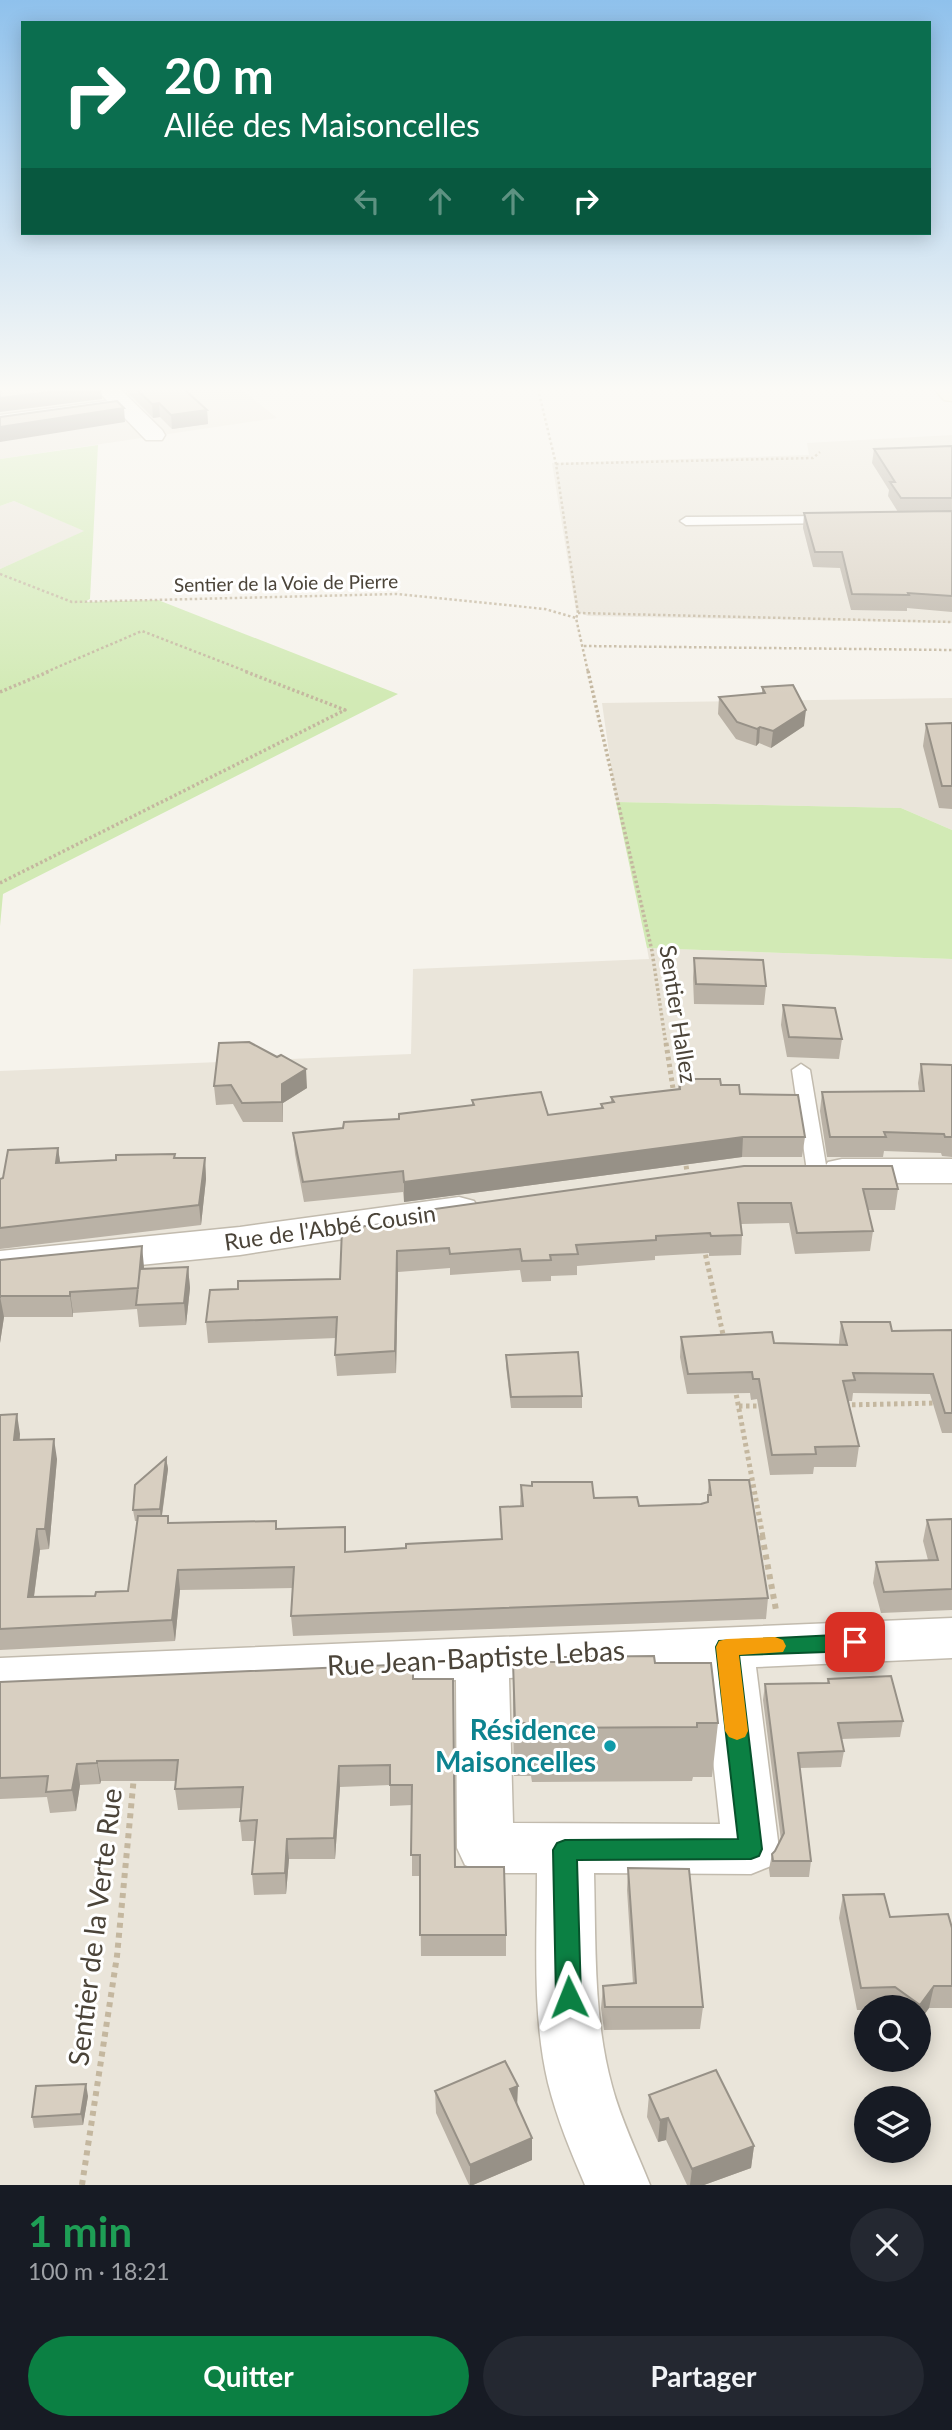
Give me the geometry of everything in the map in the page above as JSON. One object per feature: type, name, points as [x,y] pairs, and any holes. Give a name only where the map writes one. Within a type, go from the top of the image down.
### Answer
[{"type":"street","points":[[775,1171],[952,1171]]},
{"type":"street","name":"Rue de l'Abbé Cousin","points":[[0,1265],[240,1241],[498,1205]]},
{"type":"street","name":"Rue Jean-Baptiste Lebas","points":[[0,1679],[952,1638]]},
{"type":"street","points":[[482,1658],[485,1848],[751,1849],[727,1647]]},
{"type":"street","points":[[565,1850],[569,2022],[573,2051],[589,2113],[618,2185]]},
{"type":"lane","points":[[686,521],[843,520]]},
{"type":"lane","points":[[800,1070],[817,1171]]},
{"type":"path","name":"Sentier Hallez","points":[[560,491],[577,616],[652,951],[675,1107]]},
{"type":"path","name":"Sentier de la Voie de Pierre","points":[[0,574],[72,602],[397,594],[545,609],[577,616],[952,622]]},
{"type":"path","points":[[0,692],[142,631],[345,710],[0,883]]},
{"type":"path","points":[[584,646],[952,650]]},
{"type":"path","points":[[684,1154],[691,1192]]},
{"type":"path","points":[[703,1245],[727,1353]]},
{"type":"path","points":[[733,1380],[782,1645]]},
{"type":"path","points":[[832,1405],[939,1403]]},
{"type":"path","points":[[739,1406],[765,1406]]},
{"type":"path","name":"Sentier de la Verte Rue","points":[[82,2185],[117,1955],[135,1765]]},
{"type":"shaded area","points":[[557,491],[952,491],[952,623],[588,616],[576,611]]},
{"type":"shaded area","points":[[14,501],[85,531],[0,569],[0,506]]},
{"type":"shaded area","points":[[952,698],[952,830],[901,808],[616,802],[602,703]]},
{"type":"shaded area","points":[[647,948],[952,959],[952,2185],[0,2185],[0,1071],[411,1054],[413,969],[649,959]]},
{"type":"green space","points":[[0,491],[96,491],[90,599],[84,602],[158,600],[398,694],[3,894],[0,926],[0,569],[84,531],[14,501],[0,506]]},
{"type":"green space","points":[[616,802],[901,808],[952,830],[952,959],[647,948]]},
{"type":"building","points":[[896,491],[952,491],[952,498],[901,498]]},
{"type":"building","points":[[952,511],[952,596],[908,593],[909,595],[852,594],[842,552],[815,552],[804,513]]},
{"type":"building","points":[[793,685],[806,710],[773,731],[737,722],[719,697],[765,693],[762,687]]},
{"type":"building","points":[[952,723],[952,786],[942,786],[926,724]]},
{"type":"building","points":[[694,958],[763,960],[766,986],[696,984]]},
{"type":"building","points":[[783,1005],[835,1008],[842,1039],[789,1037]]},
{"type":"building","points":[[249,1042],[306,1069],[282,1084],[282,1102],[242,1103],[231,1085],[214,1086],[219,1043]]},
{"type":"building","points":[[921,1064],[952,1065],[952,1137],[945,1137],[944,1134],[884,1132],[886,1137],[830,1137],[822,1092],[924,1091]]},
{"type":"building","points":[[679,1079],[720,1079],[721,1085],[739,1085],[740,1094],[798,1095],[805,1137],[743,1137],[404,1182],[403,1171],[303,1182],[293,1133],[343,1128],[344,1122],[399,1119],[399,1114],[474,1105],[472,1100],[541,1092],[548,1115],[603,1108],[601,1104],[614,1102],[611,1097],[680,1089]]},
{"type":"building","points":[[58,1148],[56,1163],[116,1160],[116,1155],[175,1154],[174,1158],[205,1158],[199,1205],[0,1228],[0,1179],[3,1178],[8,1150]]},
{"type":"building","points":[[744,1166],[892,1166],[898,1189],[863,1189],[873,1231],[797,1233],[791,1203],[738,1203],[742,1235],[711,1236],[710,1233],[656,1236],[656,1240],[576,1245],[578,1254],[550,1255],[551,1260],[522,1261],[520,1249],[450,1254],[449,1248],[397,1251],[395,1351],[335,1355],[337,1317],[206,1322],[210,1290],[238,1289],[238,1281],[340,1279],[342,1229],[407,1221],[406,1213]]},
{"type":"building","points":[[142,1246],[138,1288],[70,1292],[70,1296],[0,1296],[0,1260]]},
{"type":"building","points":[[188,1267],[184,1303],[136,1305],[140,1269]]},
{"type":"building","points":[[841,1322],[890,1322],[892,1331],[952,1330],[952,1413],[945,1413],[933,1374],[853,1373],[855,1380],[843,1381],[859,1446],[815,1447],[816,1454],[772,1455],[759,1379],[753,1379],[752,1372],[688,1374],[681,1337],[772,1332],[774,1343],[847,1345]]},
{"type":"building","points":[[578,1352],[582,1396],[511,1397],[506,1355]]},
{"type":"building","points":[[17,1414],[14,1440],[54,1439],[45,1529],[37,1529],[28,1597],[95,1596],[96,1592],[128,1591],[138,1516],[168,1516],[168,1523],[276,1521],[276,1529],[345,1527],[345,1552],[406,1548],[406,1544],[502,1539],[500,1507],[523,1506],[521,1485],[532,1486],[532,1482],[592,1482],[594,1498],[637,1497],[639,1506],[701,1504],[708,1502],[708,1495],[711,1495],[709,1480],[749,1480],[768,1598],[291,1616],[294,1567],[178,1570],[172,1620],[0,1629],[0,1415]]},
{"type":"building","points":[[166,1458],[160,1509],[133,1510],[135,1485]]},
{"type":"building","points":[[952,1519],[952,1589],[884,1592],[876,1562],[938,1560],[927,1520]]},
{"type":"building","points":[[654,1656],[655,1663],[711,1663],[718,1723],[697,1723],[697,1727],[533,1728],[532,1723],[515,1723],[513,1662],[566,1662],[565,1657]]},
{"type":"building","points":[[413,1664],[413,1679],[453,1679],[455,1867],[504,1867],[506,1935],[420,1935],[420,1855],[411,1855],[412,1785],[390,1785],[390,1765],[339,1766],[334,1838],[287,1839],[285,1873],[252,1874],[257,1820],[240,1821],[243,1787],[175,1789],[178,1760],[97,1761],[77,1764],[72,1790],[46,1792],[48,1776],[0,1778],[0,1682]]},
{"type":"building","points":[[891,1676],[903,1721],[838,1723],[844,1751],[798,1753],[811,1861],[773,1861],[772,1854],[784,1833],[765,1684],[829,1683],[828,1679]]},
{"type":"building","points":[[628,1868],[689,1869],[703,2007],[605,2007],[603,1986],[636,1983]]},
{"type":"building","points":[[884,1894],[890,1917],[948,1914],[952,1928],[952,1986],[934,1986],[927,1995],[906,1995],[895,1987],[861,1988],[843,1895]]},
{"type":"building","points":[[505,2061],[518,2086],[510,2089],[532,2138],[470,2165],[435,2091]]},
{"type":"building","points":[[716,2070],[754,2146],[692,2169],[668,2118],[660,2120],[649,2095]]},
{"type":"building","points":[[86,2084],[81,2114],[32,2117],[36,2086]]},
{"type":"slow traffic","points":[[737,1731],[727,1647],[775,1646]]},
{"type":"place","name":"Résidence Maisoncelles","points":[[610,1746]]},
{"type":"route","points":[[569,1997],[565,1850],[751,1849],[727,1647],[855,1642]]}]
